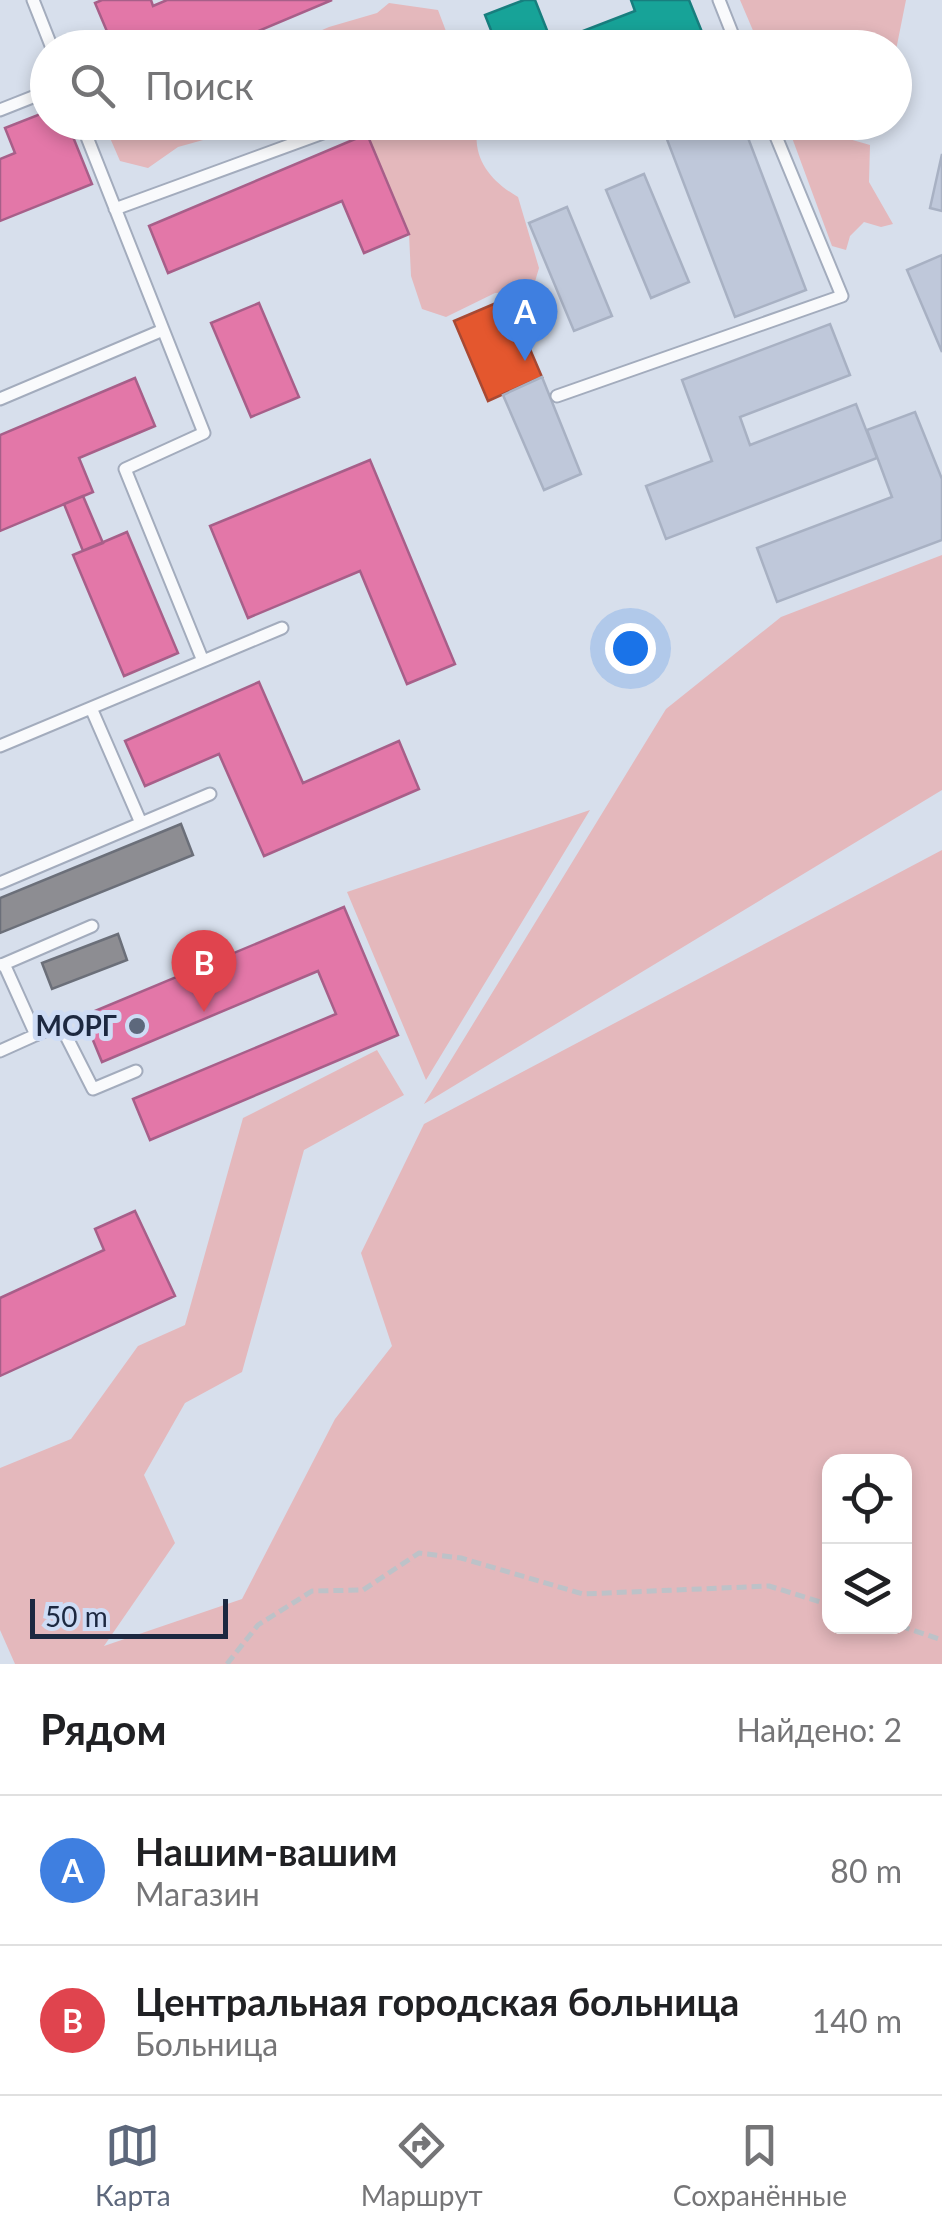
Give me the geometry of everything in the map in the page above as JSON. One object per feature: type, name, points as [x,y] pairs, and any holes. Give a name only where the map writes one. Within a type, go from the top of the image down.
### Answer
[{"type":"lane","points":[[34,0],[45,30]]},
{"type":"lane","points":[[719,0],[731,30]]},
{"type":"lane","points":[[0,110],[30,98]]},
{"type":"lane","points":[[88,140],[204,433],[124,468],[203,661]]},
{"type":"lane","points":[[115,210],[304,140]]},
{"type":"lane","points":[[557,396],[842,296],[777,140]]},
{"type":"lane","points":[[0,399],[163,330]]},
{"type":"lane","points":[[0,746],[282,628]]},
{"type":"lane","points":[[92,708],[141,823]]},
{"type":"lane","points":[[0,882],[210,794]]},
{"type":"lane","points":[[36,1036],[2,965],[92,926]]},
{"type":"lane","points":[[0,1051],[60,1024],[93,1089],[136,1071]]},
{"type":"path","points":[[227,1664],[258,1625],[312,1591],[364,1590],[420,1553],[462,1558],[583,1594],[769,1586],[822,1603]]},
{"type":"path","points":[[912,1630],[942,1640]]},
{"type":"shaded area","points":[[740,0],[906,0],[900,30],[753,30]]},
{"type":"shaded area","points":[[389,3],[438,10],[446,30],[322,30],[377,13]]},
{"type":"shaded area","points":[[111,140],[203,140],[178,147],[148,168],[120,161]]},
{"type":"shaded area","points":[[368,140],[477,140],[484,166],[518,197],[539,268],[534,285],[515,292],[495,293],[446,317],[422,309],[411,276],[409,234]]},
{"type":"shaded area","points":[[793,140],[852,140],[870,145],[869,182],[893,224],[881,227],[864,222],[850,236],[846,250],[832,246]]},
{"type":"shaded area","points":[[942,555],[942,790],[424,1104],[666,709],[781,617]]},
{"type":"shaded area","points":[[590,810],[426,1080],[347,892]]},
{"type":"shaded area","points":[[942,850],[942,1664],[15,1664],[0,1630],[0,1468],[71,1439],[138,1346],[185,1325],[243,1118],[377,1050],[404,1095],[304,1150],[242,1372],[185,1403],[144,1475],[175,1543],[104,1646],[242,1599],[335,1419],[392,1346],[361,1253],[424,1124]]},
{"type":"building: Торговля","points":[[508,298],[542,377],[488,401],[454,321]]},
{"type":"building: Медицина","points":[[151,0],[153,6],[167,0],[332,0],[261,30],[106,30],[95,3]]},
{"type":"building: Медицина","points":[[30,118],[30,140],[74,140],[92,184],[0,221],[0,159],[15,153],[5,128]]},
{"type":"building: Медицина","points":[[353,140],[370,140],[409,234],[364,253],[342,201],[168,273],[149,226]]},
{"type":"building: Медицина","points":[[259,303],[299,397],[251,417],[211,323]]},
{"type":"building: Медицина","points":[[135,378],[155,426],[79,458],[93,492],[0,531],[0,435]]},
{"type":"building: Медицина","points":[[370,460],[455,664],[407,684],[360,571],[248,618],[210,526]]},
{"type":"building: Медицина","points":[[83,496],[103,543],[83,551],[64,504]]},
{"type":"building: Медицина","points":[[127,532],[178,653],[124,676],[73,555]]},
{"type":"building: Медицина","points":[[259,682],[303,783],[399,741],[419,789],[264,856],[219,754],[145,786],[125,741]]},
{"type":"building: Медицина","name":"МОРГ","points":[[344,907],[398,1035],[150,1140],[133,1099],[336,1014],[318,971],[102,1062],[83,1016]]},
{"type":"building: Медицина","points":[[135,1211],[175,1296],[0,1376],[0,1298],[104,1250],[95,1229]]},
{"type":"building: Учреждения","points":[[524,0],[535,0],[547,30],[491,30],[485,15]]},
{"type":"building: Учреждения","points":[[631,0],[689,0],[701,30],[586,30],[635,11]]},
{"type":"building: Промзона","points":[[181,824],[193,855],[0,933],[0,898]]},
{"type":"building: Промзона","points":[[118,934],[127,960],[52,989],[42,963]]},
{"type":"building: Прочее","points":[[667,140],[749,140],[806,290],[735,317]]},
{"type":"building: Прочее","points":[[942,154],[942,211],[930,208]]},
{"type":"building: Прочее","points":[[644,174],[689,282],[651,298],[606,190]]},
{"type":"building: Прочее","points":[[567,207],[612,316],[574,331],[529,223]]},
{"type":"building: Прочее","points":[[942,255],[942,352],[907,270]]},
{"type":"building: Прочее","points":[[830,324],[850,375],[740,417],[750,445],[856,404],[877,458],[666,539],[646,486],[712,461],[682,380]]},
{"type":"building: Прочее","points":[[542,377],[581,474],[544,490],[503,395]]},
{"type":"building: Прочее","points":[[915,412],[942,479],[942,540],[777,602],[757,548],[892,497],[867,430]]},
{"type":"place","name":"Нашим-вашим","points":[[525,361]]},
{"type":"place","name":"Центральная городская больница","points":[[204,1012]]},
{"type":"place","name":"МОРГ","points":[[137,1026]]}]
